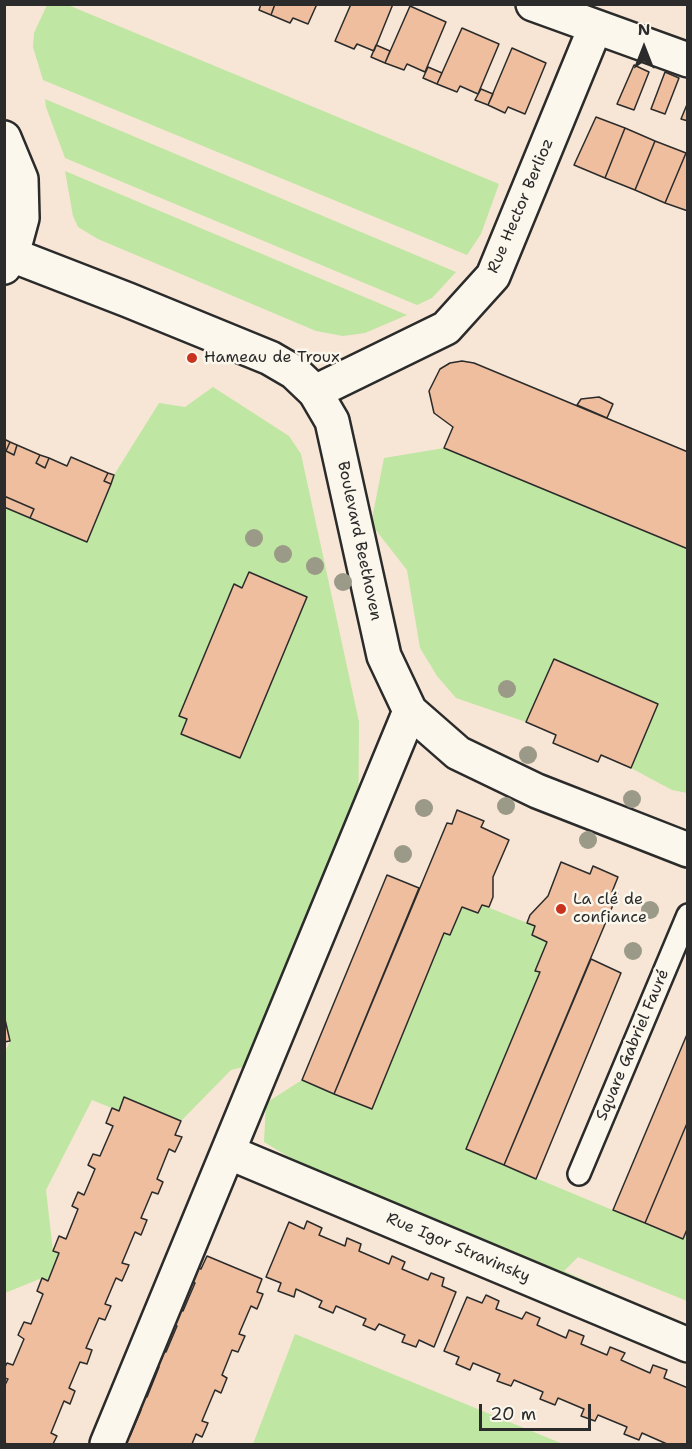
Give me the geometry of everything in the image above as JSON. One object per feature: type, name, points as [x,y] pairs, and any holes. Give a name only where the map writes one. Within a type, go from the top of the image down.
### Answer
[{"type":"street","points":[[533,4],[687,60]]},
{"type":"street","name":"Rue Hector Berlioz","points":[[315,392],[446,328],[494,276],[595,28]]},
{"type":"street","points":[[4,138],[21,179],[22,218],[8,261]]},
{"type":"street","name":"Boulevard Beethoven","points":[[8,261],[96,287],[270,358],[294,372],[315,392],[332,421],[384,656],[410,711],[458,753],[537,791],[687,850]]},
{"type":"street","points":[[107,1444],[410,711]]},
{"type":"street","name":"Rue Igor Stravinsky","points":[[228,1152],[687,1345]]},
{"type":"lane","name":"Square Gabriel Fauré","points":[[579,1174],[687,915]]},
{"type":"green space","points":[[47,5],[68,5],[499,184],[481,234],[467,255],[43,80],[33,47],[34,33]]},
{"type":"green space","points":[[45,99],[456,272],[432,298],[417,305],[65,158]]},
{"type":"green space","points":[[65,171],[407,315],[365,333],[343,336],[316,331],[98,239],[78,227],[73,216]]},
{"type":"green space","points":[[213,387],[289,436],[301,454],[359,722],[358,860],[284,1057],[231,1070],[181,1121],[125,1097],[119,1111],[92,1100],[46,1190],[53,1251],[59,1253],[48,1281],[42,1278],[5,1293],[4,1054],[10,1041],[4,1015],[5,507],[87,542],[114,475],[159,403],[185,407]],"holes":[[[249,572],[307,597],[240,758],[182,734],[187,719],[179,716],[234,584],[242,588]]]},
{"type":"green space","points":[[444,448],[687,549],[687,793],[672,790],[631,768],[658,704],[554,659],[526,722],[456,698],[437,676],[420,648],[407,570],[371,524],[384,458]]},
{"type":"green space","points":[[482,905],[535,926],[532,935],[547,942],[535,970],[540,972],[466,1149],[682,1239],[687,1227],[687,1301],[578,1257],[564,1271],[687,1326],[687,1332],[357,1198],[264,1142],[266,1103],[302,1080],[372,1109],[444,933],[450,935],[462,907],[478,913]]},
{"type":"green space","points":[[295,1334],[563,1444],[253,1444]]},
{"type":"building","points":[[261,4],[275,4],[271,15],[259,10]]},
{"type":"building","points":[[275,4],[317,4],[308,24],[293,18],[290,23],[271,15]]},
{"type":"building","points":[[351,4],[393,4],[374,51],[357,44],[354,49],[335,41]]},
{"type":"building","points":[[410,6],[446,22],[425,72],[407,64],[404,70],[385,63]]},
{"type":"building","points":[[462,28],[499,44],[478,94],[460,86],[457,92],[437,84]]},
{"type":"building","points":[[376,45],[390,51],[385,63],[371,57]]},
{"type":"building","points":[[512,48],[546,63],[525,114],[508,107],[505,113],[488,105]]},
{"type":"building","points":[[634,65],[649,72],[634,110],[617,104]]},
{"type":"building","points":[[428,67],[442,73],[437,84],[423,78]]},
{"type":"building","points":[[665,72],[679,78],[665,114],[651,109]]},
{"type":"building","points":[[481,89],[493,94],[488,105],[475,100]]},
{"type":"building","points":[[688,102],[688,121],[681,119]]},
{"type":"building","points":[[596,117],[625,128],[605,178],[574,165]]},
{"type":"building","points":[[625,128],[655,141],[635,190],[605,178]]},
{"type":"building","points":[[655,141],[686,153],[665,203],[635,190]]},
{"type":"building","points":[[686,153],[688,154],[688,211],[665,203]]},
{"type":"building","points":[[462,361],[474,363],[688,452],[688,549],[444,448],[453,427],[434,413],[429,391],[440,369],[450,363]]},
{"type":"building","points":[[599,397],[613,404],[607,418],[577,405],[581,399]]},
{"type":"building","points":[[4,439],[10,442],[6,451],[14,455],[17,445],[40,455],[36,463],[45,468],[49,458],[67,466],[71,457],[108,473],[104,481],[111,484],[87,542],[30,518],[34,509],[4,496]]},
{"type":"building","points":[[10,442],[17,445],[14,455],[6,451]]},
{"type":"building","points":[[40,455],[49,458],[45,468],[36,463]]},
{"type":"building","points":[[108,473],[114,475],[111,484],[104,481]]},
{"type":"building","points":[[4,496],[34,509],[30,518],[4,507]]},
{"type":"building","points":[[249,572],[307,597],[240,758],[181,734],[187,719],[179,716],[234,584],[242,588]]},
{"type":"building","points":[[554,659],[658,704],[631,768],[601,755],[598,762],[553,743],[556,735],[526,722]]},
{"type":"building","points":[[457,810],[484,821],[481,827],[509,840],[493,877],[493,897],[489,907],[482,905],[478,913],[462,907],[450,935],[444,933],[372,1109],[334,1094],[447,823],[452,824]]},
{"type":"building","points":[[561,862],[590,874],[593,866],[618,877],[612,892],[618,893],[504,1165],[466,1149],[540,972],[535,971],[547,942],[532,935],[535,926],[527,923],[530,915],[548,896]]},
{"type":"building","points":[[387,875],[419,888],[334,1094],[302,1080]]},
{"type":"building","points":[[591,959],[621,973],[536,1179],[504,1165]]},
{"type":"building","points":[[4,1015],[10,1041],[4,1042]]},
{"type":"building","points":[[688,1032],[688,1121],[645,1223],[613,1210]]},
{"type":"building","points":[[124,1097],[181,1121],[175,1135],[182,1137],[175,1152],[169,1149],[157,1179],[163,1182],[158,1194],[152,1192],[141,1218],[147,1220],[141,1235],[135,1232],[122,1263],[129,1265],[122,1281],[116,1278],[105,1304],[111,1306],[105,1320],[99,1318],[86,1348],[92,1350],[87,1364],[80,1362],[69,1388],[75,1391],[70,1404],[64,1401],[51,1433],[57,1436],[53,1444],[4,1443],[4,1387],[8,1379],[4,1378],[4,1369],[7,1363],[13,1365],[24,1339],[18,1335],[24,1322],[31,1324],[43,1294],[37,1291],[42,1278],[48,1281],[59,1253],[53,1251],[59,1236],[66,1239],[78,1209],[72,1206],[78,1192],[84,1195],[95,1169],[88,1165],[93,1154],[100,1156],[113,1126],[106,1123],[112,1108],[119,1111]]},
{"type":"building","points":[[688,1121],[688,1227],[683,1239],[645,1223]]},
{"type":"building","points":[[307,1221],[322,1228],[319,1235],[345,1246],[347,1238],[361,1244],[359,1251],[389,1264],[392,1256],[405,1262],[402,1269],[428,1280],[431,1273],[444,1278],[442,1286],[456,1292],[434,1347],[419,1340],[416,1347],[402,1342],[405,1335],[379,1324],[375,1330],[363,1325],[366,1319],[336,1306],[333,1313],[319,1307],[322,1301],[296,1289],[294,1297],[278,1291],[281,1283],[266,1277],[289,1222],[304,1229]]},
{"type":"building","points":[[207,1256],[262,1279],[257,1292],[263,1294],[257,1309],[251,1306],[239,1334],[245,1336],[238,1352],[232,1350],[222,1375],[227,1378],[221,1393],[215,1390],[202,1421],[208,1423],[202,1437],[196,1434],[192,1444],[119,1444],[124,1434],[130,1436],[141,1410],[135,1408],[140,1394],[147,1397],[159,1367],[153,1365],[159,1350],[166,1352],[177,1326],[170,1324],[177,1308],[183,1311],[195,1283],[189,1280],[195,1266],[201,1269]]},
{"type":"building","points":[[486,1295],[499,1301],[496,1309],[522,1319],[526,1312],[540,1318],[537,1325],[566,1338],[569,1330],[584,1336],[581,1344],[607,1355],[610,1347],[625,1353],[621,1360],[650,1373],[653,1365],[667,1370],[664,1378],[688,1388],[688,1444],[667,1444],[642,1433],[639,1440],[624,1434],[627,1427],[598,1415],[595,1421],[581,1416],[584,1409],[558,1398],[555,1405],[540,1399],[543,1392],[514,1380],[511,1386],[497,1381],[500,1374],[473,1363],[470,1370],[456,1364],[459,1357],[444,1351],[467,1297],[482,1303]]},
{"type":"place","name":"Hameau de Troux","points":[[192,358]]},
{"type":"place","name":"La clé de confiance","points":[[561,909]]}]
